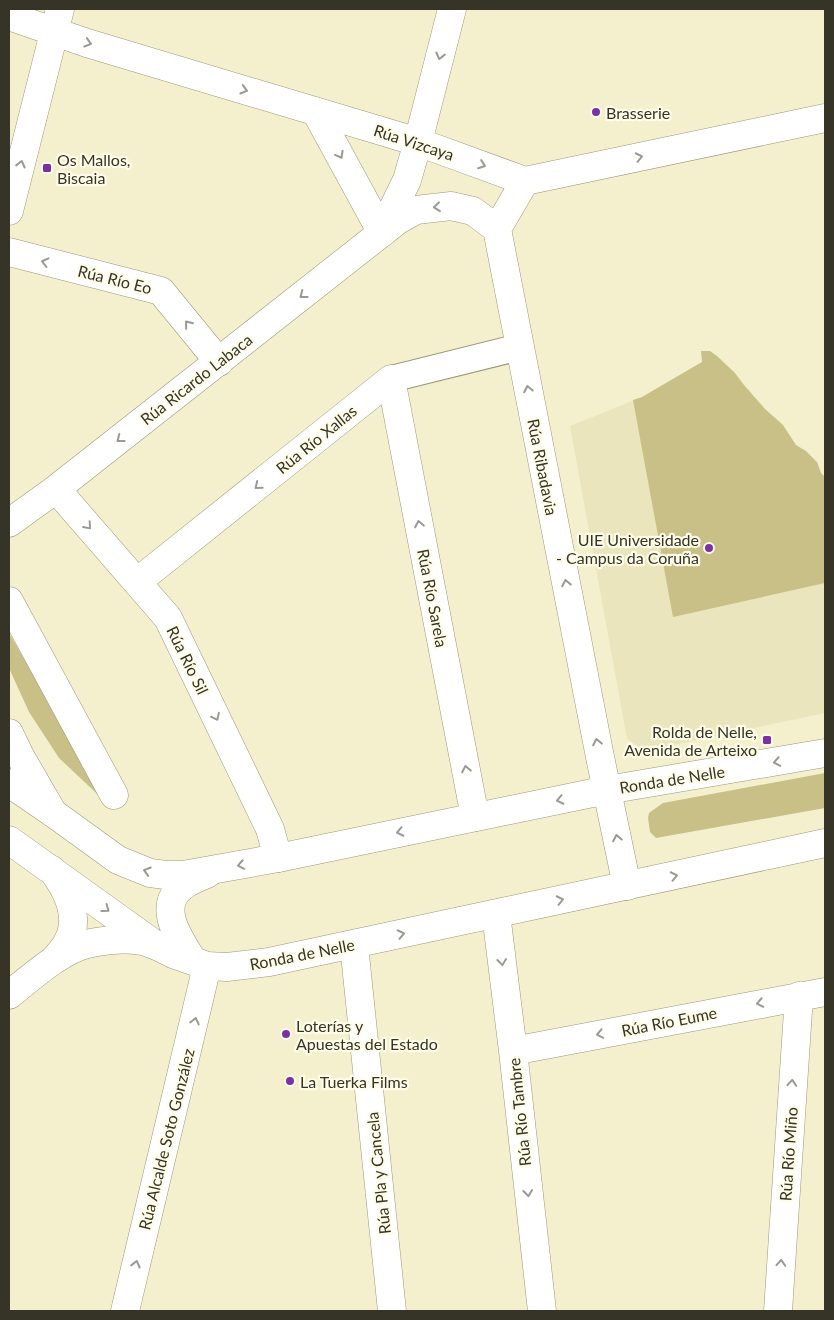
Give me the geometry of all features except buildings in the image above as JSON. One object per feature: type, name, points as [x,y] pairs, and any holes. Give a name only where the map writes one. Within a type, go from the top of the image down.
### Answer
[{"type":"street","name":"Rúa Ricardo Labaca","points":[[382,233],[407,180],[452,9]]},
{"type":"street","name":"Rúa Vizcaya","points":[[9,16],[57,21],[316,112],[418,142],[524,181]]},
{"type":"street","points":[[9,212],[57,21]]},
{"type":"street","points":[[316,112],[382,233]]},
{"type":"street","points":[[496,228],[524,181],[825,118]]},
{"type":"street","name":"Rúa Ricardo Labaca","points":[[9,523],[56,489],[398,220],[416,210],[451,206],[473,211],[496,228]]},
{"type":"street","name":"Rúa Ribadavia","points":[[496,228],[607,790]]},
{"type":"street","name":"Rúa Río Eo","points":[[9,252],[161,291],[219,362]]},
{"type":"street","name":"Rúa Río Xallas","points":[[138,582],[391,379],[520,347]]},
{"type":"street","name":"Rúa Río Sarela","points":[[391,379],[475,817]]},
{"type":"street","name":"Rúa Río Sil","points":[[56,489],[168,618],[270,829],[278,858]]},
{"type":"street","points":[[9,600],[114,795]]},
{"type":"street","points":[[9,733],[20,756],[54,813]]},
{"type":"street","name":"Ronda de Nelle","points":[[9,782],[118,860],[150,873],[183,875],[278,858],[607,790],[825,753]]},
{"type":"street","name":"Ronda de Nelle","points":[[607,790],[627,886]]},
{"type":"street","name":"Ronda de Nelle","points":[[9,840],[157,946],[173,954],[200,963],[227,967],[269,962],[354,945],[825,843]]},
{"type":"street","points":[[52,870],[62,883],[69,898],[73,916],[72,929],[68,941],[54,960]]},
{"type":"street","points":[[200,963],[176,932],[170,913],[171,904],[184,885],[213,871]]},
{"type":"street","name":"Rúa Río Tambre","points":[[496,914],[542,1311]]},
{"type":"street","points":[[9,995],[54,960],[77,947],[99,941],[142,941],[157,946]]},
{"type":"street","name":"Rúa Pla y Cancela","points":[[354,945],[392,1311]]},
{"type":"street","name":"Rúa Alcalde Soto González","points":[[125,1311],[200,963]]},
{"type":"street","name":"Rúa Río Eume","points":[[512,1051],[825,992]]},
{"type":"street","name":"Rúa Río Miño","points":[[778,1311],[799,996]]},
{"type":"shaded area","points":[[701,351],[710,351],[735,373],[765,409],[783,425],[796,445],[806,451],[817,462],[821,473],[825,477],[825,583],[673,617],[633,400],[642,397],[702,362]]},
{"type":"shaded area","name":"UIE Universidade - Campus da Coruña","points":[[702,362],[825,509],[825,713],[645,751],[627,739],[570,426],[642,397]]},
{"type":"shaded area","points":[[9,633],[110,806],[59,758],[29,712],[9,668]]},
{"type":"shaded area","points":[[825,773],[825,808],[656,838],[650,832],[649,813],[663,803]]},
{"type":"place","name":"Brasserie","points":[[596,112]]},
{"type":"place","name":"Os Mallos, Biscaia","points":[[47,168]]},
{"type":"place","name":"UIE Universidade - Campus da Coruña","points":[[709,548]]},
{"type":"place","name":"Rolda de Nelle, Avenida de Arteixo","points":[[767,740]]},
{"type":"place","name":"Loterías y Apuestas del Estado","points":[[286,1034]]},
{"type":"place","name":"La Tuerka Films","points":[[290,1081]]}]
